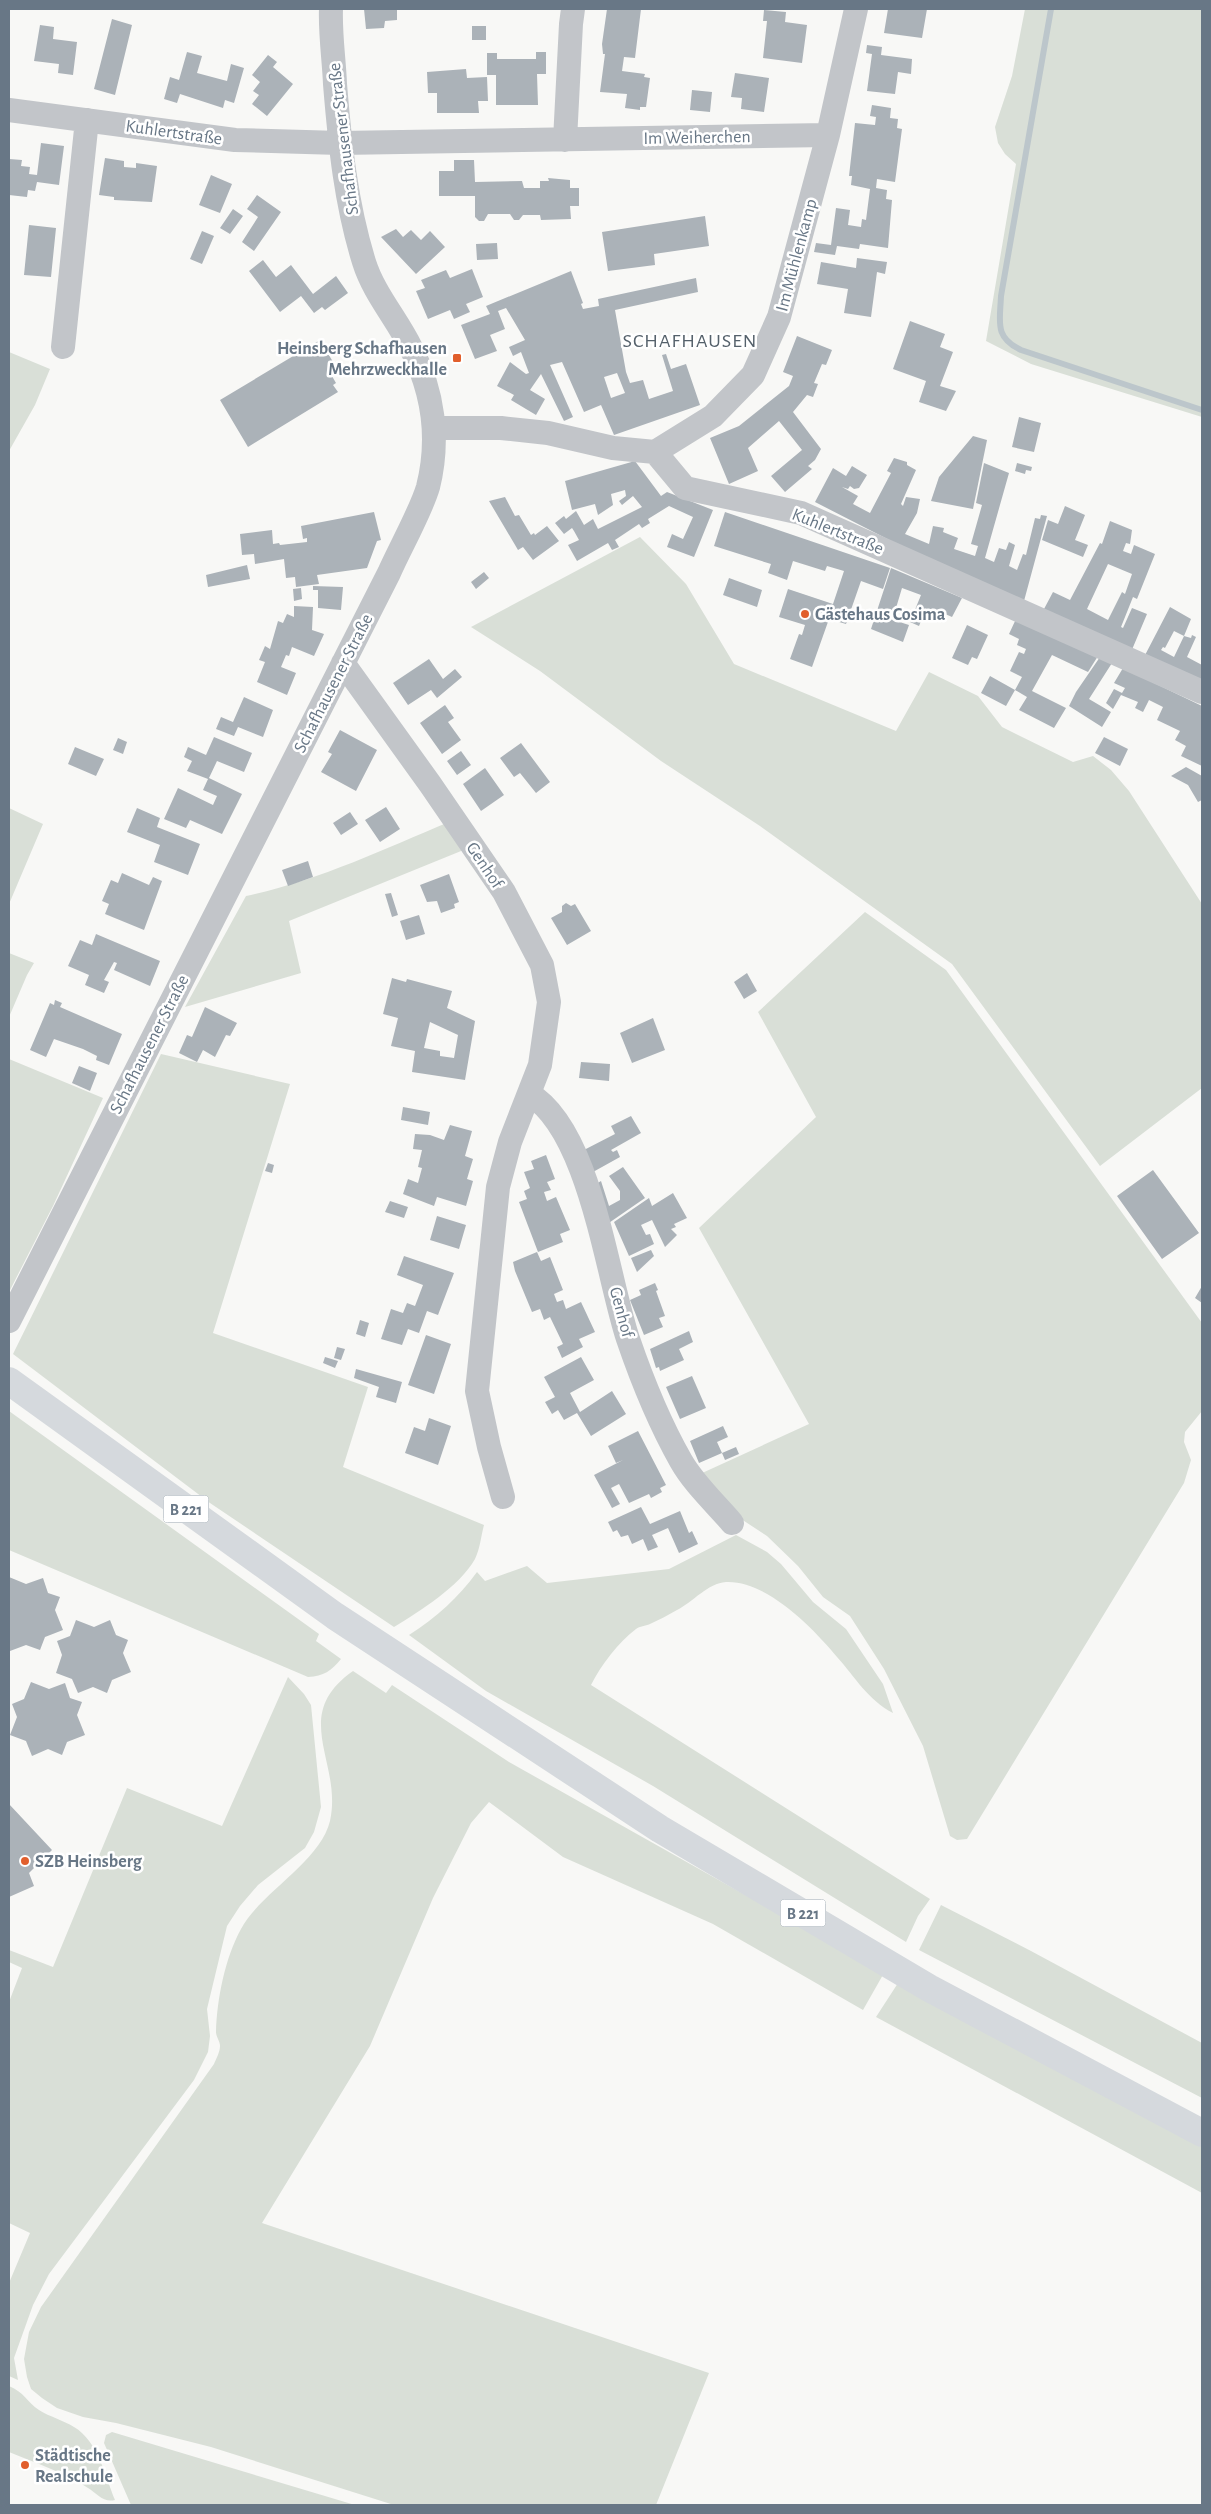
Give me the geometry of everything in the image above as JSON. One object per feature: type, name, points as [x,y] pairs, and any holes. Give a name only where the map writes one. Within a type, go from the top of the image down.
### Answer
[{"type":"main road","name":"B 221","points":[[9,1381],[335,1616],[660,1829],[929,1988],[1202,2133]]},
{"type":"street","name":"Schafhausener Straße","points":[[9,1321],[389,573],[427,488],[434,428],[427,383],[411,346],[384,305],[365,265],[349,207],[340,143],[330,9]]},
{"type":"street","points":[[565,140],[570,24],[573,9]]},
{"type":"street","name":"Im Mühlenkamp","points":[[655,452],[712,416],[753,375],[779,317],[828,135],[856,9]]},
{"type":"street","name":"Kuhlertstraße","points":[[9,110],[235,140],[340,143]]},
{"type":"street","points":[[63,347],[87,120]]},
{"type":"street","name":"Im Weiherchen","points":[[340,143],[828,135]]},
{"type":"street","points":[[434,428],[501,428],[548,433],[613,448],[655,452]]},
{"type":"street","name":"Kuhlertstraße","points":[[655,452],[685,488],[801,513],[1202,692]]},
{"type":"street","name":"Genhof","points":[[343,663],[430,784],[504,892],[542,965],[548,1002],[540,1065],[510,1142],[498,1187],[477,1391],[489,1447],[503,1496]]},
{"type":"street","name":"Genhof","points":[[529,1094],[539,1100],[561,1130],[586,1179],[628,1339],[657,1410],[682,1463],[732,1523]]},
{"type":"shaded area","points":[[1025,9],[1202,9],[1202,417],[1031,364],[986,341],[1016,164],[1005,154],[998,143],[995,127],[1012,76]]},
{"type":"shaded area","points":[[9,352],[50,369],[35,405],[9,451]]},
{"type":"shaded area","points":[[640,537],[686,584],[734,664],[896,731],[929,672],[978,696],[1002,727],[1073,762],[1093,756],[1111,770],[1129,791],[1202,904],[1202,1088],[1100,1166],[952,964],[760,826],[661,761],[540,671],[471,627]]},
{"type":"shaded area","points":[[9,808],[43,824],[9,904]]},
{"type":"shaded area","points":[[449,822],[466,849],[289,921],[301,973],[185,1007],[246,896],[272,890],[324,873]]},
{"type":"shaded area","points":[[865,912],[946,970],[1202,1323],[1202,1411],[1185,1432],[1184,1442],[1191,1460],[1184,1483],[967,1839],[957,1840],[950,1836],[923,1746],[884,1669],[850,1616],[823,1597],[798,1566],[767,1536],[735,1515],[700,1474],[809,1424],[699,1228],[816,1117],[758,1012]]},
{"type":"shaded area","points":[[9,953],[34,963],[9,1017]]},
{"type":"shaded area","points":[[161,1054],[290,1084],[213,1333],[368,1387],[343,1467],[484,1525],[477,1555],[468,1569],[438,1598],[394,1627],[210,1503],[13,1354]]},
{"type":"shaded area","points":[[9,1059],[103,1098],[53,1206],[9,1292]]},
{"type":"shaded area","points":[[9,1411],[319,1634],[316,1641],[341,1659],[327,1672],[308,1677],[9,1550]]},
{"type":"shaded area","points":[[736,1535],[767,1552],[781,1564],[813,1602],[846,1629],[883,1684],[893,1713],[876,1702],[862,1688],[827,1645],[788,1608],[757,1589],[741,1583],[719,1583],[707,1589],[683,1607],[636,1629],[610,1655],[591,1685],[930,1899],[918,1916],[906,1942],[653,1786],[486,1691],[409,1635],[446,1606],[477,1572],[485,1581],[527,1566],[547,1583],[669,1569]]},
{"type":"shaded area","points":[[353,1671],[386,1693],[392,1685],[509,1762],[884,1973],[863,2010],[713,1924],[563,1857],[489,1802],[471,1823],[433,1898],[370,2046],[262,2223],[709,2373],[656,2505],[394,2505],[211,2447],[116,2423],[83,2417],[57,2408],[31,2389],[24,2359],[29,2332],[41,2307],[214,2064],[219,2053],[220,2044],[216,2032],[218,2006],[226,1966],[235,1940],[250,1915],[303,1863],[324,1836],[330,1821],[332,1799],[322,1741],[321,1723],[324,1705],[334,1688]]},
{"type":"shaded area","points":[[288,1677],[304,1694],[311,1705],[321,1807],[314,1832],[305,1848],[258,1885],[240,1906],[227,1926],[207,2009],[210,2036],[208,2052],[194,2080],[49,2274],[33,2305],[14,2358],[18,2380],[9,2376],[9,2283],[30,2233],[9,2223],[9,2002],[22,1968],[9,1962],[9,1950],[53,1967],[127,1788],[222,1826]]},
{"type":"shaded area","points":[[941,1905],[1202,2043],[1202,2098],[919,1950]]},
{"type":"shaded area","points":[[900,1980],[1202,2137],[1202,2193],[876,2017]]},
{"type":"shaded area","points":[[9,2386],[18,2391],[39,2410],[74,2427],[82,2433],[100,2460],[115,2500],[104,2499],[69,2477],[9,2452]]},
{"type":"shaded area","points":[[112,2432],[355,2505],[131,2505],[104,2443],[106,2435]]},
{"type":"building","points":[[364,9],[397,9],[397,20],[385,21],[384,28],[366,29]]},
{"type":"building","points":[[607,9],[641,9],[635,58],[624,57],[622,71],[645,74],[644,77],[650,78],[646,107],[640,107],[640,110],[625,108],[627,94],[600,92],[605,54],[603,54],[602,44]]},
{"type":"building","points":[[888,9],[927,9],[922,38],[884,33]]},
{"type":"building","points":[[764,10],[786,12],[785,22],[807,25],[802,63],[763,58],[767,21],[763,21]]},
{"type":"building","points":[[112,19],[132,25],[115,95],[94,89]]},
{"type":"building","points":[[40,25],[54,27],[53,39],[77,42],[73,75],[58,73],[59,64],[34,61]]},
{"type":"building","points":[[472,26],[486,26],[486,40],[472,40]]},
{"type":"building","points":[[867,45],[882,47],[881,55],[912,59],[911,74],[898,72],[895,94],[867,91],[872,54],[866,53]]},
{"type":"building","points":[[187,52],[202,56],[197,73],[227,81],[231,64],[244,68],[234,103],[225,100],[223,108],[180,94],[177,103],[164,99],[170,77],[179,80]]},
{"type":"building","points":[[536,52],[546,52],[546,74],[537,74],[538,105],[496,105],[496,75],[487,75],[487,53],[497,53],[497,59],[536,59]]},
{"type":"building","points":[[268,55],[277,62],[273,67],[293,84],[267,116],[252,104],[259,95],[253,91],[260,82],[252,75]]},
{"type":"building","points":[[466,69],[467,78],[487,77],[488,101],[478,101],[479,113],[437,113],[437,93],[428,93],[427,72]]},
{"type":"building","points":[[735,73],[769,78],[764,112],[741,109],[742,98],[731,97]]},
{"type":"building","points":[[692,90],[712,92],[710,112],[690,110]]},
{"type":"building","points":[[872,105],[891,108],[890,118],[898,119],[897,128],[902,129],[895,182],[877,179],[876,188],[887,190],[886,199],[892,200],[888,248],[860,244],[859,249],[837,246],[835,255],[814,252],[816,243],[831,245],[836,208],[850,210],[848,225],[861,227],[862,219],[866,220],[870,189],[851,185],[852,176],[849,176],[855,123],[875,125],[876,117],[870,116]]},
{"type":"building","points":[[41,143],[64,146],[59,185],[37,182],[35,191],[28,190],[27,197],[9,195],[9,159],[22,160],[21,166],[30,167],[29,174],[37,175]]},
{"type":"building","points":[[105,158],[124,161],[124,167],[136,168],[136,163],[157,166],[152,202],[114,200],[114,197],[99,195]]},
{"type":"building","points":[[454,160],[474,160],[475,182],[522,181],[524,188],[540,188],[540,181],[549,181],[548,178],[570,180],[570,188],[579,188],[579,206],[570,206],[571,219],[541,220],[540,215],[523,215],[519,220],[514,220],[510,214],[488,214],[484,221],[479,221],[475,217],[475,196],[439,196],[439,171],[454,171]]},
{"type":"building","points":[[211,175],[232,184],[220,213],[199,205]]},
{"type":"building","points":[[257,195],[281,212],[254,251],[242,242],[258,217],[247,209]]},
{"type":"building","points":[[233,209],[243,216],[230,234],[220,228]]},
{"type":"building","points":[[705,216],[709,246],[654,254],[655,265],[608,271],[602,232]]},
{"type":"building","points":[[29,225],[56,228],[51,277],[24,275]]},
{"type":"building","points":[[396,229],[403,237],[411,230],[421,240],[430,231],[445,247],[416,274],[381,237]]},
{"type":"building","points":[[202,231],[214,236],[202,264],[190,259]]},
{"type":"building","points":[[497,243],[498,259],[477,260],[476,244]]},
{"type":"building","points":[[857,258],[887,262],[885,274],[877,272],[871,317],[844,313],[848,289],[817,284],[821,262],[856,268]]},
{"type":"building","points":[[263,260],[276,277],[291,265],[313,294],[336,276],[348,293],[325,310],[322,307],[314,313],[301,296],[280,312],[249,271]]},
{"type":"building","points":[[472,269],[483,297],[466,304],[470,312],[454,319],[450,310],[428,319],[416,291],[425,288],[421,280],[446,270],[450,278]]},
{"type":"building","points":[[571,271],[583,303],[581,304],[583,309],[599,306],[598,299],[696,278],[698,292],[615,310],[626,372],[630,383],[643,380],[649,399],[673,391],[662,355],[666,354],[671,369],[686,364],[700,405],[614,435],[601,405],[584,412],[562,362],[550,365],[573,417],[564,421],[541,374],[530,390],[545,399],[536,415],[511,400],[514,395],[497,386],[510,362],[526,374],[529,373],[521,352],[513,356],[509,347],[525,340],[506,308],[498,311],[505,329],[490,335],[497,351],[475,359],[461,325],[490,314],[486,306]],"holes":[[[617,373],[625,393],[611,398],[604,377]]]},
{"type":"building","points":[[910,321],[945,334],[940,347],[953,352],[940,386],[956,391],[946,411],[919,402],[926,381],[893,369]]},
{"type":"building","points":[[797,336],[832,350],[826,365],[822,364],[814,383],[818,384],[813,397],[807,395],[793,412],[821,449],[815,460],[808,466],[812,469],[785,492],[771,476],[802,450],[779,421],[748,448],[758,471],[729,484],[710,438],[739,426],[789,386],[793,376],[783,372]]},
{"type":"building","points":[[320,340],[336,367],[329,371],[336,383],[333,385],[338,392],[248,447],[220,400]]},
{"type":"building","points":[[1019,417],[1041,423],[1034,452],[1012,447]]},
{"type":"building","points":[[973,436],[987,440],[973,509],[931,501],[939,477]]},
{"type":"building","points":[[894,458],[907,462],[907,465],[916,470],[901,504],[903,506],[906,497],[920,499],[917,513],[905,534],[929,544],[933,526],[944,528],[943,532],[958,538],[954,549],[975,556],[978,546],[971,544],[982,505],[976,503],[984,463],[1009,473],[985,558],[994,562],[999,548],[1006,550],[1009,542],[1015,545],[1009,566],[1017,570],[1023,554],[1026,555],[1035,518],[1040,519],[1041,515],[1047,516],[1024,601],[899,545],[815,502],[833,468],[846,476],[852,466],[867,475],[859,488],[854,489],[850,486],[848,489],[842,487],[858,496],[853,504],[870,513],[891,473],[887,471]]},
{"type":"building","points":[[635,461],[661,496],[667,492],[713,510],[694,557],[667,547],[672,534],[683,539],[693,517],[669,506],[648,519],[650,523],[642,528],[639,524],[615,540],[619,547],[612,550],[608,543],[577,561],[568,545],[579,540],[574,531],[572,528],[564,534],[555,523],[564,516],[566,519],[576,511],[584,525],[593,519],[598,529],[642,507],[633,496],[622,505],[619,501],[626,496],[625,490],[611,494],[613,505],[598,515],[595,504],[572,510],[565,481]]},
{"type":"building","points":[[1017,463],[1032,467],[1031,471],[1026,470],[1025,474],[1015,471]]},
{"type":"building","points":[[505,497],[515,516],[519,515],[531,535],[534,533],[535,535],[547,526],[559,541],[533,560],[523,547],[518,550],[489,501]]},
{"type":"building","points":[[1065,506],[1085,515],[1075,540],[1088,545],[1083,557],[1042,540],[1048,520],[1058,524]]},
{"type":"building","points":[[374,512],[381,540],[377,541],[367,568],[317,575],[319,584],[296,587],[295,577],[286,578],[284,559],[255,564],[254,554],[242,555],[240,534],[272,530],[273,544],[307,542],[307,538],[303,539],[301,526]]},
{"type":"building","points":[[725,512],[890,568],[883,589],[861,581],[846,624],[829,619],[812,667],[790,659],[799,634],[802,635],[805,625],[779,617],[788,589],[833,604],[844,571],[827,566],[825,571],[793,561],[787,580],[768,573],[771,564],[714,546]]},
{"type":"building","points":[[1110,521],[1132,530],[1130,544],[1126,543],[1123,551],[1131,554],[1134,545],[1155,554],[1137,599],[1133,597],[1121,627],[1123,628],[1132,608],[1147,614],[1131,652],[1044,609],[1053,592],[1070,600],[1100,543],[1102,544]],"holes":[[[1108,564],[1132,574],[1125,594],[1122,592],[1108,620],[1087,609]]]},
{"type":"building","points":[[247,565],[250,579],[208,587],[206,575]]},
{"type":"building","points":[[891,568],[962,598],[952,617],[934,609],[931,618],[923,616],[919,626],[910,622],[921,595],[902,588],[896,608],[891,610],[887,618],[909,625],[903,642],[871,629]]},
{"type":"building","points":[[484,572],[489,578],[476,589],[471,582]]},
{"type":"building","points":[[729,578],[762,590],[757,607],[723,595]]},
{"type":"building","points":[[313,586],[343,587],[341,610],[318,608],[318,590],[313,590]]},
{"type":"building","points":[[301,588],[302,599],[294,601],[293,589]]},
{"type":"building","points":[[294,606],[313,607],[312,630],[324,634],[314,656],[292,647],[289,656],[286,655],[281,667],[296,673],[287,695],[257,682],[265,662],[259,660],[265,646],[270,649],[278,621],[283,623],[287,614],[294,617]]},
{"type":"building","points":[[1170,607],[1191,619],[1184,636],[1191,638],[1192,635],[1196,637],[1187,657],[1202,665],[1202,686],[1143,659]],"holes":[[[1174,631],[1184,636],[1174,657],[1161,650],[1163,647],[1165,648]]]},
{"type":"building","points":[[1016,619],[1098,656],[1088,672],[1052,655],[1032,691],[1066,708],[1054,728],[1019,710],[1027,697],[1015,690],[1022,677],[1010,671],[1019,652],[1024,654],[1026,649],[1017,645],[1019,639],[1009,634]]},
{"type":"building","points":[[967,625],[988,635],[977,659],[972,657],[968,665],[952,658]]},
{"type":"building","points":[[1100,657],[1112,663],[1089,699],[1111,712],[1102,727],[1069,706],[1076,692]]},
{"type":"building","points":[[429,659],[443,679],[455,669],[462,677],[437,698],[431,690],[408,705],[393,683]]},
{"type":"building","points":[[1123,668],[1202,706],[1202,766],[1181,756],[1186,746],[1175,740],[1180,731],[1157,720],[1163,707],[1149,700],[1143,712],[1135,708],[1138,702],[1121,695],[1113,709],[1106,703],[1114,689],[1122,693],[1125,688],[1114,683]]},
{"type":"building","points":[[990,676],[1015,690],[1006,706],[981,693]]},
{"type":"building","points":[[244,697],[273,710],[263,737],[238,727],[234,736],[216,729],[221,717],[233,722]]},
{"type":"building","points":[[445,705],[454,718],[448,722],[461,740],[442,754],[420,723]]},
{"type":"building","points":[[340,730],[377,750],[356,791],[321,772],[332,754],[328,752]]},
{"type":"building","points":[[214,737],[252,753],[244,772],[217,761],[209,778],[242,794],[222,834],[190,820],[186,828],[164,819],[178,788],[213,805],[217,796],[203,790],[208,779],[187,771],[192,761],[184,757],[188,747],[206,755]]},
{"type":"building","points":[[1104,737],[1128,749],[1120,766],[1095,753]]},
{"type":"building","points":[[118,738],[127,742],[123,754],[113,750]]},
{"type":"building","points":[[521,743],[550,782],[536,793],[520,773],[514,777],[500,758]]},
{"type":"building","points":[[75,747],[104,759],[96,776],[68,764]]},
{"type":"building","points":[[461,751],[471,765],[457,775],[447,761]]},
{"type":"building","points":[[1186,767],[1202,776],[1202,800],[1198,802],[1188,785],[1171,776]]},
{"type":"building","points":[[485,768],[504,795],[481,811],[463,784]]},
{"type":"building","points":[[386,807],[400,829],[380,842],[365,820]]},
{"type":"building","points":[[137,808],[160,818],[157,827],[200,844],[188,875],[154,862],[160,845],[127,832]]},
{"type":"building","points":[[350,812],[358,824],[341,835],[333,823]]},
{"type":"building","points":[[308,861],[313,877],[288,886],[282,870]]},
{"type":"building","points":[[122,873],[149,885],[153,877],[162,881],[144,930],[105,914],[109,904],[102,901],[111,880],[118,883]]},
{"type":"building","points":[[449,874],[459,902],[454,904],[455,908],[441,913],[437,901],[427,902],[420,885]]},
{"type":"building","points":[[391,893],[398,915],[392,917],[385,894]]},
{"type":"building","points":[[566,903],[571,906],[575,904],[591,931],[567,945],[551,918],[562,912],[562,906]]},
{"type":"building","points":[[419,915],[425,934],[406,940],[400,921]]},
{"type":"building","points":[[96,934],[160,961],[150,986],[114,970],[117,963],[114,962],[104,980],[109,982],[104,993],[85,985],[89,975],[68,966],[80,940],[92,945]]},
{"type":"building","points":[[747,973],[757,991],[744,999],[734,982]]},
{"type":"building","points":[[392,978],[406,982],[407,979],[452,991],[447,1008],[475,1021],[465,1080],[412,1072],[415,1051],[391,1046],[398,1018],[383,1014]],"holes":[[[430,1022],[458,1035],[454,1058],[440,1056],[440,1051],[424,1048]]]},
{"type":"building","points":[[55,1000],[62,1003],[60,1007],[122,1034],[109,1065],[96,1060],[97,1056],[83,1049],[54,1039],[46,1057],[30,1050],[50,1003],[54,1005]]},
{"type":"building","points":[[205,1007],[237,1023],[230,1036],[226,1035],[215,1057],[203,1050],[197,1062],[179,1053],[187,1035],[192,1037]]},
{"type":"building","points":[[653,1018],[665,1050],[632,1063],[620,1033]]},
{"type":"building","points":[[581,1062],[610,1064],[609,1081],[579,1078]]},
{"type":"building","points":[[79,1066],[97,1073],[90,1091],[72,1083]]},
{"type":"building","points":[[403,1107],[430,1112],[428,1125],[401,1120]]},
{"type":"building","points":[[631,1116],[641,1133],[611,1150],[613,1152],[617,1150],[620,1157],[593,1172],[582,1151],[615,1134],[611,1126]]},
{"type":"building","points":[[450,1125],[472,1131],[465,1156],[473,1159],[467,1179],[473,1181],[466,1206],[437,1197],[434,1206],[403,1194],[408,1179],[418,1183],[422,1168],[418,1167],[422,1150],[413,1149],[415,1134],[430,1135],[444,1140]]},
{"type":"building","points":[[546,1155],[555,1179],[547,1182],[551,1190],[544,1192],[547,1201],[556,1197],[570,1230],[560,1234],[563,1242],[538,1252],[519,1202],[527,1199],[524,1191],[530,1188],[524,1172],[534,1169],[531,1161]]},
{"type":"building","points":[[268,1163],[274,1165],[272,1173],[265,1171]]},
{"type":"building","points":[[623,1167],[645,1198],[603,1227],[591,1187],[601,1181],[609,1206],[620,1200],[620,1191],[609,1176]]},
{"type":"building","points":[[1153,1170],[1199,1233],[1162,1259],[1117,1196]]},
{"type":"building","points":[[673,1193],[687,1218],[674,1224],[676,1227],[671,1229],[677,1235],[665,1247],[652,1220],[641,1225],[646,1235],[650,1234],[654,1244],[629,1256],[614,1222],[649,1198],[652,1206]]},
{"type":"building","points":[[390,1201],[408,1207],[404,1218],[385,1212]]},
{"type":"building","points":[[437,1216],[466,1225],[459,1249],[430,1240]]},
{"type":"building","points":[[651,1250],[654,1256],[637,1272],[631,1258]]},
{"type":"building","points":[[537,1252],[541,1261],[550,1257],[563,1290],[554,1294],[557,1302],[563,1300],[566,1309],[581,1302],[595,1332],[579,1339],[583,1347],[562,1358],[557,1347],[563,1344],[550,1317],[544,1320],[540,1309],[532,1312],[515,1271],[513,1262]]},
{"type":"building","points":[[404,1256],[454,1273],[438,1315],[427,1311],[419,1333],[408,1329],[402,1345],[381,1339],[391,1309],[403,1313],[407,1303],[415,1306],[423,1285],[397,1275]]},
{"type":"building","points":[[655,1283],[665,1316],[659,1318],[663,1327],[644,1335],[630,1300],[641,1295],[639,1290]]},
{"type":"building","points":[[1202,1286],[1202,1303],[1195,1298]]},
{"type":"building","points":[[360,1320],[369,1323],[365,1337],[356,1334]]},
{"type":"building","points":[[689,1331],[693,1342],[679,1349],[684,1360],[660,1371],[659,1367],[656,1368],[650,1349]]},
{"type":"building","points":[[426,1335],[451,1344],[434,1394],[408,1385]]},
{"type":"building","points":[[337,1347],[345,1349],[341,1360],[334,1358]]},
{"type":"building","points":[[325,1357],[338,1361],[335,1368],[323,1363]]},
{"type":"building","points":[[581,1357],[594,1380],[570,1393],[580,1412],[612,1391],[626,1414],[591,1436],[577,1413],[564,1420],[558,1410],[552,1414],[545,1402],[555,1397],[544,1377]]},
{"type":"building","points":[[356,1369],[402,1382],[396,1403],[376,1397],[379,1387],[354,1378]]},
{"type":"building","points":[[692,1376],[706,1408],[680,1419],[666,1387]]},
{"type":"building","points":[[429,1418],[451,1426],[438,1465],[405,1453],[414,1427],[425,1431]]},
{"type":"building","points":[[723,1426],[728,1437],[717,1442],[722,1453],[699,1463],[690,1441]]},
{"type":"building","points":[[638,1431],[666,1485],[660,1488],[662,1492],[651,1498],[649,1494],[629,1503],[619,1484],[611,1488],[620,1504],[612,1508],[594,1475],[623,1460],[616,1463],[608,1446]]},
{"type":"building","points":[[736,1447],[739,1454],[725,1460],[722,1453]]},
{"type":"building","points":[[641,1507],[650,1524],[680,1511],[689,1533],[692,1531],[698,1544],[679,1553],[668,1528],[652,1535],[658,1547],[648,1551],[643,1539],[632,1544],[628,1535],[621,1537],[617,1530],[613,1532],[608,1522]]},
{"type":"building","points":[[9,1577],[26,1584],[43,1578],[48,1593],[60,1597],[55,1610],[63,1630],[45,1637],[40,1650],[26,1645],[10,1651]]},
{"type":"building","points":[[76,1620],[94,1627],[110,1620],[116,1635],[128,1640],[123,1653],[131,1672],[112,1680],[107,1693],[93,1687],[78,1693],[72,1679],[56,1673],[62,1655],[57,1641],[70,1636]]},
{"type":"building","points":[[31,1682],[49,1689],[65,1683],[70,1698],[82,1702],[77,1715],[85,1735],[67,1742],[62,1755],[48,1749],[32,1756],[26,1741],[10,1735],[17,1717],[12,1704],[24,1699]]},
{"type":"building","name":"SZB Heinsberg","points":[[9,1804],[52,1850],[29,1873],[34,1886],[9,1897]]},
{"type":"waterway","points":[[1051,9],[1001,296],[1000,321],[1003,334],[1006,340],[1021,350],[1202,410]]},
{"type":"place","name":"Heinsberg Schafhausen Mehrzweckhalle","points":[[457,358]]},
{"type":"place","name":"Gästehaus Cosima","points":[[805,614]]},
{"type":"place","name":"SZB Heinsberg","points":[[25,1861]]},
{"type":"place","name":"Städtische Realschule","points":[[25,2465]]},
{"type":"district","name":"SCHAFHAUSEN","points":[[690,340]]}]
